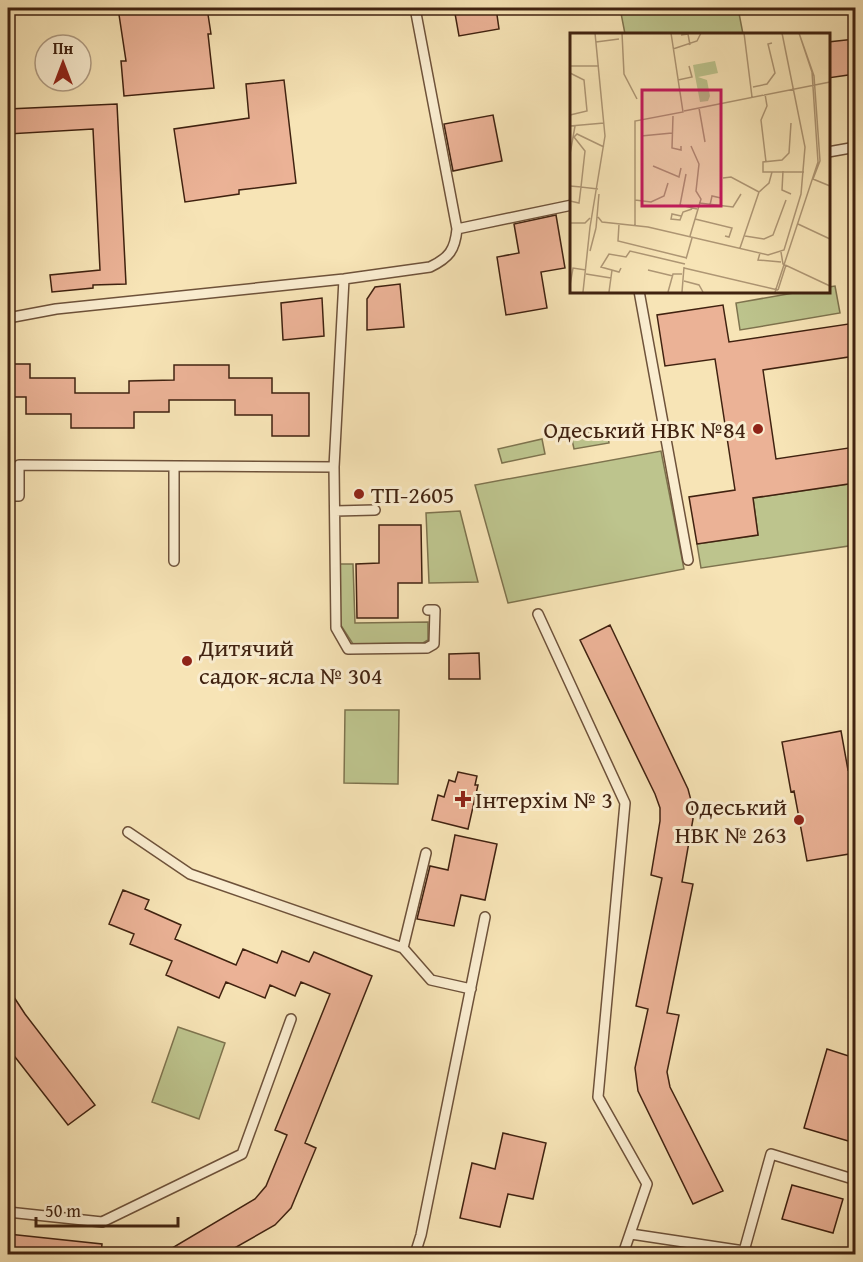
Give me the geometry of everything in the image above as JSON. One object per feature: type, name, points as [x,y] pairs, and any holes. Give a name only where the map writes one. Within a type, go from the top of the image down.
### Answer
[{"type":"lane","points":[[8,318],[56,309],[344,279],[430,267],[441,262],[456,242],[457,229],[415,8]]},
{"type":"lane","points":[[830,152],[855,147]]},
{"type":"lane","points":[[457,229],[570,205]]},
{"type":"lane","points":[[344,279],[334,467],[336,628],[348,649],[427,648],[434,644],[435,610],[428,610]]},
{"type":"lane","points":[[639,292],[688,560]]},
{"type":"lane","points":[[8,496],[19,496],[19,465],[334,467]]},
{"type":"lane","points":[[174,466],[174,561]]},
{"type":"lane","points":[[335,511],[375,510]]},
{"type":"lane","points":[[538,614],[625,803],[598,1097],[646,1184],[623,1254]]},
{"type":"lane","points":[[128,832],[190,874],[403,948],[431,980],[471,989]]},
{"type":"lane","points":[[403,948],[426,853]]},
{"type":"lane","points":[[415,1254],[421,1235],[485,917]]},
{"type":"lane","points":[[8,1212],[102,1222],[242,1154],[291,1019]]},
{"type":"lane","points":[[744,1251],[771,1155],[855,1179]]},
{"type":"lane","points":[[631,1234],[758,1254]]},
{"type":"green space","points":[[620,8],[738,8],[743,33],[625,33]]},
{"type":"green space","points":[[835,286],[840,313],[740,330],[736,303],[799,292],[830,292],[830,287]]},
{"type":"green space","points":[[607,429],[609,443],[574,449],[571,435]]},
{"type":"green space","points":[[542,439],[545,454],[502,463],[498,449]]},
{"type":"green space","points":[[661,451],[684,569],[508,603],[475,485]]},
{"type":"green space","points":[[855,483],[855,545],[701,568],[697,544],[758,535],[753,498]]},
{"type":"green space","points":[[460,511],[478,582],[429,583],[426,513]]},
{"type":"green space","points":[[340,564],[353,564],[355,623],[428,622],[428,640],[423,643],[353,644],[340,624]]},
{"type":"green space","points":[[345,710],[399,710],[398,784],[344,783]]},
{"type":"green space","points":[[178,1027],[225,1043],[199,1119],[152,1102]]},
{"type":"building","points":[[118,8],[207,8],[214,88],[124,96],[121,61],[126,61]]},
{"type":"building","points":[[454,8],[496,8],[499,29],[459,36]]},
{"type":"building","points":[[855,39],[855,74],[830,78],[830,42]]},
{"type":"building","points":[[284,80],[296,183],[239,190],[239,194],[185,202],[174,129],[249,118],[246,84]]},
{"type":"building","points":[[117,104],[126,284],[93,285],[93,288],[52,292],[50,275],[100,270],[93,129],[8,134],[8,109]]},
{"type":"building","points":[[493,115],[502,161],[453,171],[444,124]]},
{"type":"building","points":[[556,215],[565,268],[541,272],[547,308],[506,315],[497,257],[519,253],[514,224]]},
{"type":"building","points":[[400,284],[404,327],[367,330],[367,299],[375,287]]},
{"type":"building","points":[[322,298],[324,336],[283,340],[281,303]]},
{"type":"building","points":[[723,305],[729,342],[855,323],[855,356],[763,370],[776,459],[855,447],[855,483],[753,498],[758,535],[697,544],[689,497],[735,490],[715,359],[665,366],[657,315]]},
{"type":"building","points":[[8,364],[30,364],[30,378],[75,378],[75,393],[129,393],[129,381],[174,380],[174,365],[229,365],[229,378],[272,378],[272,393],[309,393],[309,436],[272,436],[272,415],[235,415],[235,400],[169,400],[169,412],[134,412],[134,428],[71,428],[71,414],[26,414],[26,397],[8,397]]},
{"type":"building","points":[[379,525],[421,525],[422,583],[398,583],[398,618],[357,618],[356,564],[379,563]]},
{"type":"building","points":[[610,625],[688,789],[692,804],[693,819],[682,882],[693,884],[667,1013],[679,1015],[667,1072],[670,1087],[723,1191],[693,1204],[638,1091],[635,1068],[648,1009],[636,1006],[662,878],[651,875],[660,808],[580,640]]},
{"type":"building","points":[[479,653],[480,679],[449,679],[449,654]]},
{"type":"building","points":[[841,731],[848,770],[855,768],[855,853],[807,861],[782,742]]},
{"type":"building","points":[[458,772],[477,776],[475,785],[478,785],[468,829],[432,820],[438,795],[444,797],[449,780],[455,782]]},
{"type":"building","points":[[455,835],[497,844],[485,900],[461,895],[454,926],[417,919],[430,866],[448,870]]},
{"type":"building","points":[[123,890],[149,900],[145,909],[181,925],[175,939],[236,965],[243,949],[277,963],[282,951],[309,962],[314,952],[372,976],[305,1143],[316,1148],[291,1208],[275,1225],[224,1254],[162,1254],[255,1199],[266,1186],[287,1135],[275,1130],[330,994],[301,982],[295,996],[270,985],[265,998],[226,982],[219,998],[166,975],[172,961],[130,944],[134,934],[109,924]]},
{"type":"building","points":[[8,988],[25,1014],[95,1105],[68,1125],[8,1048]]},
{"type":"building","points":[[827,1049],[855,1058],[855,1143],[804,1128]]},
{"type":"building","points":[[503,1133],[546,1143],[533,1199],[508,1194],[500,1227],[460,1218],[472,1163],[495,1169]]},
{"type":"building","points":[[792,1185],[843,1199],[833,1233],[782,1219]]},
{"type":"building","points":[[8,1234],[102,1244],[101,1254],[8,1254]]},
{"type":"place","name":"Одеський НВК №84","points":[[758,429]]},
{"type":"place","name":"ТП-2605","points":[[359,494]]},
{"type":"place","name":"Дитячий садок-ясла № 304","points":[[187,661]]},
{"type":"place","name":"Інтерхім № 3","points":[[463,799]]},
{"type":"place","name":"Одеський НВК № 263","points":[[799,820]]}]
